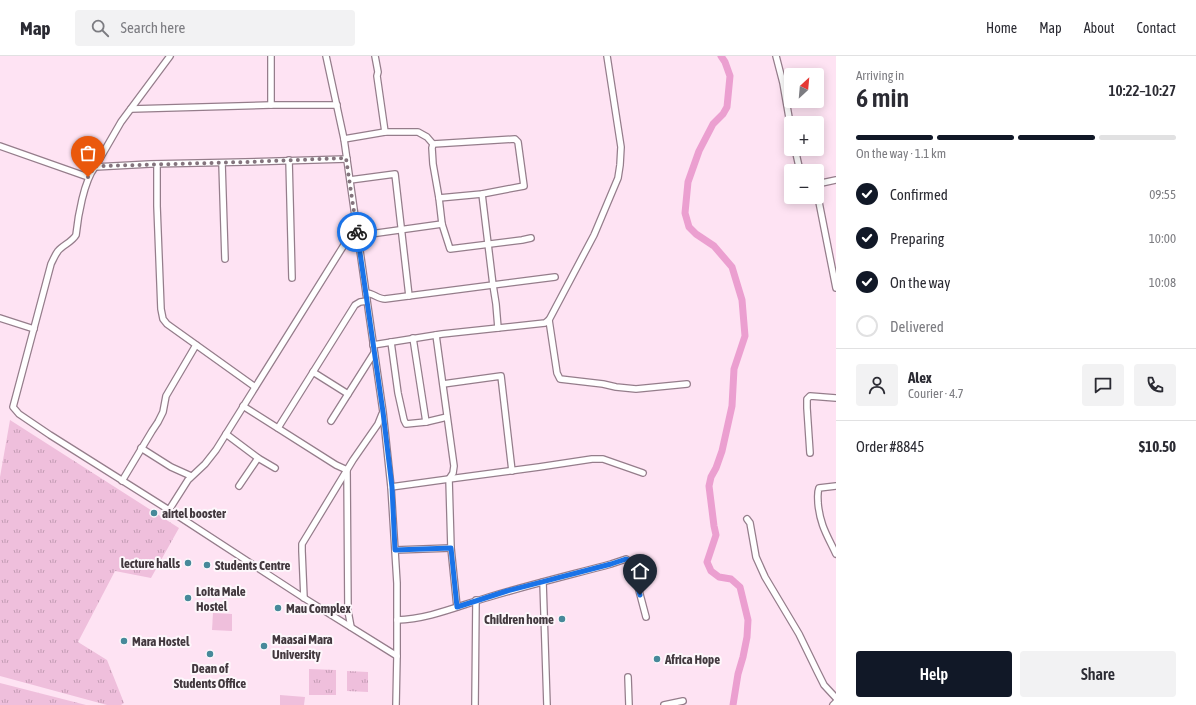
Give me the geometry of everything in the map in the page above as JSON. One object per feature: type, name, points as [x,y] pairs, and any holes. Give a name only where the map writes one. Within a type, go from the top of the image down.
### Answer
[{"type":"street","points":[[170,56],[121,122],[88,177],[76,235],[58,252],[51,264],[13,407],[19,414],[122,481],[397,656]]},
{"type":"street","points":[[271,56],[271,105]]},
{"type":"street","points":[[326,56],[344,139],[372,345],[383,412],[392,487],[397,583],[396,705]]},
{"type":"street","points":[[375,56],[385,132]]},
{"type":"street","points":[[372,345],[436,335],[545,323],[549,320],[594,235],[618,178],[621,147],[607,56]]},
{"type":"street","points":[[776,56],[783,83],[789,116]]},
{"type":"street","points":[[131,109],[271,105],[337,105]]},
{"type":"street","points":[[344,139],[385,132],[418,132],[427,137],[433,144],[433,164],[440,198],[442,224],[450,249],[489,245],[531,238]]},
{"type":"street","points":[[433,144],[515,139],[518,142],[524,186],[482,194],[440,198]]},
{"type":"street","points":[[0,146],[88,177]]},
{"type":"street","points":[[95,166],[346,158]]},
{"type":"street","points":[[289,160],[292,278]]},
{"type":"street","points":[[222,163],[225,259]]},
{"type":"street","points":[[157,164],[157,206],[161,309],[163,319],[167,324],[255,387]]},
{"type":"street","points":[[350,180],[395,174],[409,296]]},
{"type":"street","points":[[824,183],[836,180]]},
{"type":"street","points":[[482,194],[498,328]]},
{"type":"street","points":[[819,204],[836,287]]},
{"type":"street","points":[[169,510],[191,476],[205,464],[226,434],[349,237],[442,224]]},
{"type":"street","points":[[366,293],[381,299],[555,277]]},
{"type":"street","points":[[278,428],[355,305],[360,302],[367,301]]},
{"type":"street","points":[[0,318],[34,330]]},
{"type":"street","points":[[549,320],[557,373],[560,379],[636,389],[687,384]]},
{"type":"street","points":[[436,335],[454,470],[449,479],[451,548],[457,607]]},
{"type":"street","points":[[413,339],[426,422]]},
{"type":"street","points":[[391,342],[398,393],[406,424],[426,422],[447,417]]},
{"type":"street","points":[[122,481],[158,422],[163,412],[166,396],[196,345]]},
{"type":"street","points":[[331,421],[374,353]]},
{"type":"street","points":[[313,372],[348,394]]},
{"type":"street","points":[[443,384],[501,376],[512,471]]},
{"type":"street","points":[[810,453],[807,399],[810,396],[836,398]]},
{"type":"street","points":[[243,406],[336,465],[347,470]]},
{"type":"street","points":[[304,598],[302,544],[347,470],[378,424],[383,412]]},
{"type":"street","points":[[226,434],[258,458],[275,468]]},
{"type":"street","points":[[141,448],[171,467],[191,476]]},
{"type":"street","points":[[239,486],[258,458]]},
{"type":"street","points":[[392,487],[599,459],[643,473]]},
{"type":"street","points":[[347,470],[348,611],[351,627]]},
{"type":"street","points":[[836,486],[819,488],[817,494],[820,517],[826,535],[836,554]]},
{"type":"street","points":[[746,519],[750,523],[756,557],[765,577],[799,634],[816,671],[824,684],[836,698]]},
{"type":"street","points":[[395,550],[451,548]]},
{"type":"street","points":[[397,620],[411,620],[427,617],[476,600],[611,564],[624,559],[628,559],[630,562],[646,617]]},
{"type":"street","points":[[543,582],[547,705]]},
{"type":"street","points":[[474,705],[476,600]]},
{"type":"street","points":[[628,677],[629,705]]},
{"type":"street","points":[[664,705],[683,701]]},
{"type":"street","points":[[833,705],[836,702]]},
{"type":"green space","points":[[10,420],[179,528],[151,578],[115,571],[78,642],[107,660],[124,703],[121,705],[107,705],[0,676],[0,477]]},
{"type":"green space","points":[[213,613],[232,614],[232,631],[212,630]]},
{"type":"green space","points":[[309,669],[336,670],[336,695],[309,695]]},
{"type":"green space","points":[[347,671],[368,672],[368,692],[347,691]]},
{"type":"green space","points":[[0,683],[86,705],[0,705]]},
{"type":"green space","points":[[280,695],[305,697],[304,705],[280,705]]},
{"type":"waterway","points":[[721,56],[730,76],[727,107],[723,114],[713,124],[699,151],[688,182],[685,213],[689,227],[696,234],[714,246],[732,267],[742,300],[745,336],[734,369],[732,406],[722,451],[711,477],[709,486],[716,535],[707,562],[711,571],[719,577],[731,579],[740,587],[748,620],[747,637],[738,674],[733,705]]},
{"type":"way so far","points":[[88,177],[95,166],[346,158],[357,232]]},
{"type":"place","name":"airtel booster","points":[[154,513]]},
{"type":"place","name":"lecture halls","points":[[188,563]]},
{"type":"place","name":"Students Centre","points":[[207,565]]},
{"type":"place","name":"Loita Male Hostel","points":[[188,598]]},
{"type":"place","name":"Mau Complex","points":[[278,608]]},
{"type":"place","name":"Children home","points":[[562,619]]},
{"type":"place","name":"Mara Hostel","points":[[124,641]]},
{"type":"place","name":"Maasai Mara University","points":[[264,646]]},
{"type":"place","name":"Dean of Students Office","points":[[210,654]]},
{"type":"place","name":"Africa Hope","points":[[657,659]]},
{"type":"route","points":[[357,232],[372,345],[383,412],[392,487],[395,550],[451,548],[457,607],[507,591],[611,564],[624,559],[629,560],[630,562],[640,595]]}]
